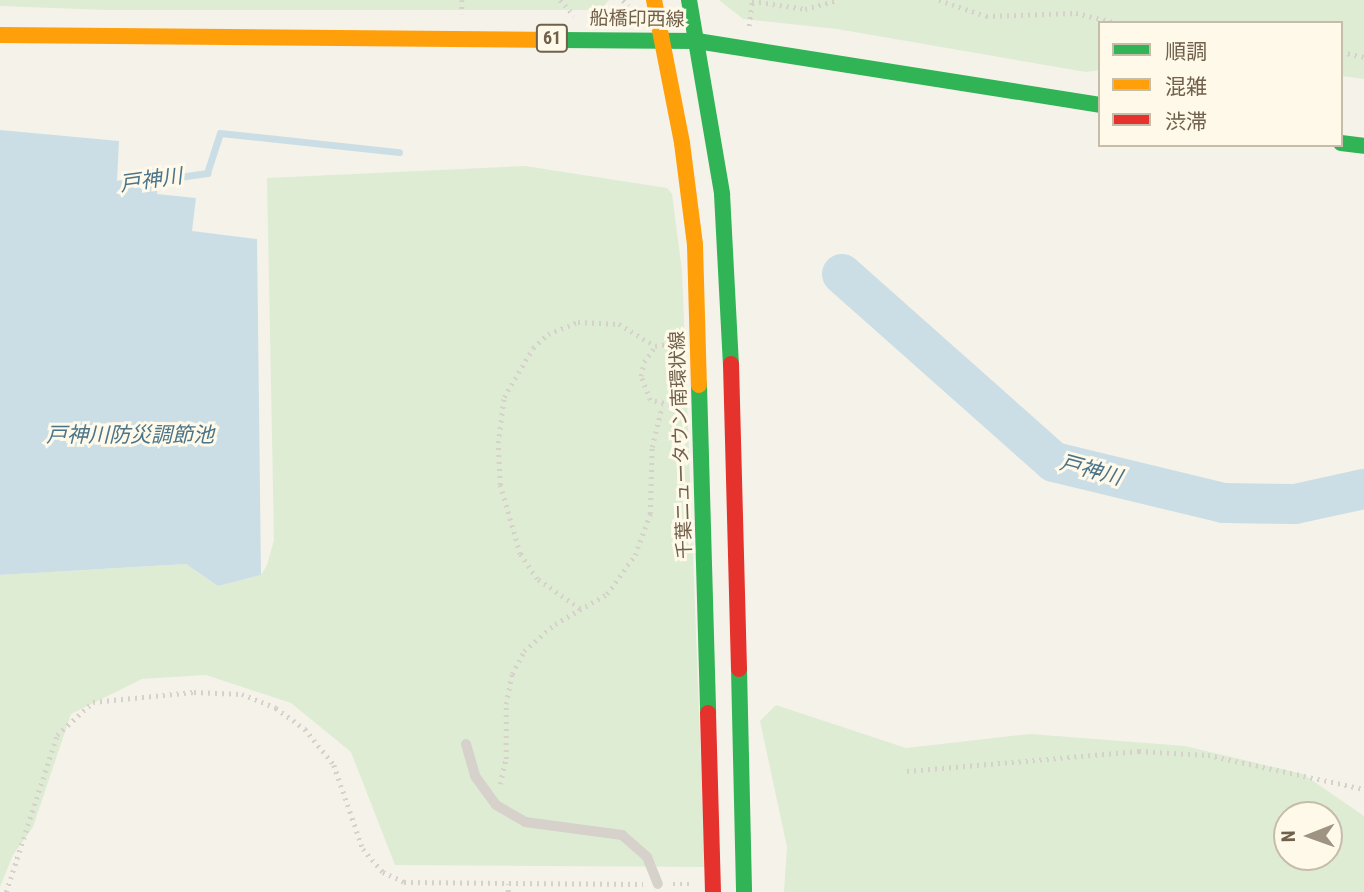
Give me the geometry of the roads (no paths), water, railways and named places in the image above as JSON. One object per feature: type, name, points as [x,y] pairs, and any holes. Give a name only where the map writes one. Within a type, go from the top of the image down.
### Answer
[{"type":"main road","name":"千葉ニュータウン南環状線","points":[[654,0],[682,143],[695,245],[713,888]]},
{"type":"main road","points":[[689,0],[722,194],[729,271],[744,892]]},
{"type":"main road","name":"船橋印西線","points":[[0,35],[697,41],[1098,105]]},
{"type":"main road","points":[[1343,143],[1364,146]]},
{"type":"lane","points":[[467,744],[475,776],[496,805],[525,822],[622,835],[647,857],[658,884]]},
{"type":"water","name":"戸神川防災調節池","points":[[0,130],[119,141],[117,181],[134,178],[143,169],[160,169],[157,194],[196,198],[192,231],[257,239],[261,575],[218,586],[186,564],[0,575]]},
{"type":"waterway","name":"戸神川","points":[[150,181],[207,173],[220,133],[399,152]]},
{"type":"waterway","name":"戸神川","points":[[842,274],[1054,462],[1223,503],[1295,504],[1364,489]]}]
